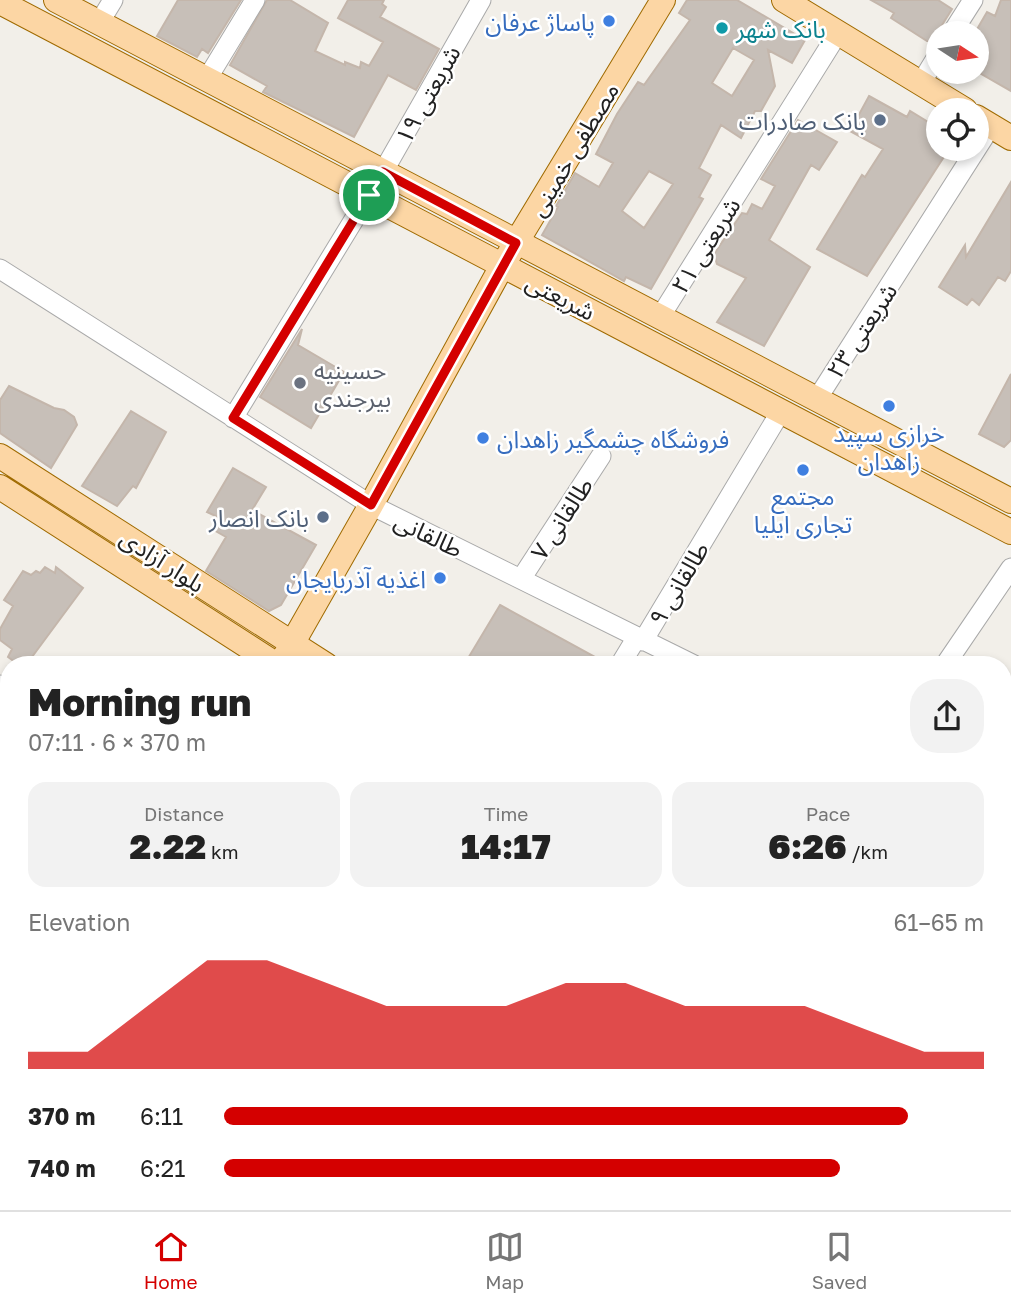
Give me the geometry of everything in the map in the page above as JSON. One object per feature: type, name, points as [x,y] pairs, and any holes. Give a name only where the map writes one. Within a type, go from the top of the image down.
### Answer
[{"type":"main road","name":"شریعتی","points":[[56,0],[1011,501]]},
{"type":"main road","name":"مصطفی خمینی","points":[[284,656],[371,505],[502,266],[663,0]]},
{"type":"main road","points":[[784,0],[945,98]]},
{"type":"main road","name":"شریعتی","points":[[4,5],[1011,532]]},
{"type":"main road","name":"بلوار آزادی","points":[[0,456],[312,656]]},
{"type":"main road","name":"بلوار آزادی","points":[[0,487],[264,656]]},
{"type":"street","points":[[99,23],[113,0]]},
{"type":"street","points":[[207,79],[255,0]]},
{"type":"street","points":[[960,21],[973,0]]},
{"type":"street","name":"شریعتی ۱۹","points":[[233,418],[383,172],[476,8]]},
{"type":"street","name":"شریعتی ۲۱","points":[[660,317],[838,33]]},
{"type":"street","points":[[920,83],[926,74]]},
{"type":"street","name":"شریعتی ۲۳","points":[[817,399],[993,127]]},
{"type":"street","name":"طالقانی","points":[[0,269],[371,505],[675,656]]},
{"type":"street","name":"طالقانی ۹","points":[[627,656],[712,526],[781,411]]},
{"type":"street","name":"طالقانی ۷","points":[[521,579],[601,456]]},
{"type":"street","points":[[950,656],[1011,568]]},
{"type":"building","points":[[178,0],[241,0],[208,53],[202,49],[197,57],[157,36]]},
{"type":"building","points":[[267,0],[290,0],[328,23],[315,51],[345,65],[345,62],[360,68],[361,62],[369,66],[383,42],[338,18],[348,0],[384,0],[382,4],[386,7],[380,17],[439,49],[416,90],[388,75],[354,137],[263,92],[267,86],[230,65]]},
{"type":"building","points":[[687,0],[737,0],[805,40],[792,63],[768,50],[775,86],[761,111],[755,111],[741,138],[721,125],[699,168],[711,175],[699,197],[703,199],[651,289],[626,277],[624,281],[542,235],[575,173],[599,187],[613,163],[596,154],[638,82],[644,85],[690,20],[679,13]],"holes":[[[733,48],[754,60],[732,96],[712,83]],[[649,171],[673,184],[644,228],[622,211]]]},
{"type":"building","points":[[871,0],[938,0],[952,9],[944,21],[926,21],[926,40],[891,18],[894,13]]},
{"type":"building","points":[[1001,0],[1011,0],[1011,91],[989,78],[989,21],[982,21],[987,12],[995,16]]},
{"type":"building","points":[[869,96],[907,117],[910,111],[926,121],[926,161],[941,161],[867,276],[817,249],[862,175],[865,177],[883,149],[850,131]]},
{"type":"building","points":[[798,120],[837,142],[819,170],[811,165],[769,240],[810,267],[764,346],[717,322],[746,278],[717,264],[714,254],[742,213],[747,214],[752,204],[762,209],[775,186],[761,179]]},
{"type":"building","points":[[1011,182],[1011,271],[1005,281],[998,277],[979,305],[972,299],[967,305],[939,287],[965,245],[966,257]]},
{"type":"building","name":"حسینیه بیرجندی","points":[[302,329],[298,345],[344,372],[311,428],[260,397]]},
{"type":"building","points":[[1011,374],[1011,440],[1004,447],[979,434]]},
{"type":"building","points":[[9,386],[74,417],[77,425],[51,468],[0,433],[0,400]]},
{"type":"building","points":[[131,411],[166,432],[136,488],[133,486],[117,506],[82,486]]},
{"type":"building","points":[[233,468],[266,487],[252,510],[316,545],[281,605],[269,611],[206,571],[226,537],[214,530],[220,518],[207,512]]},
{"type":"building","points":[[45,567],[55,573],[56,567],[83,588],[33,656],[8,656],[12,649],[0,640],[0,629],[13,606],[4,600],[23,571],[31,575],[36,571],[40,573]]},
{"type":"building","points":[[500,605],[593,656],[469,656]]},
{"type":"place","name":"پاساژ عرفان","points":[[609,21]]},
{"type":"place","name":"بانک شهر","points":[[722,28]]},
{"type":"place","name":"بانک صادرات","points":[[880,120]]},
{"type":"place","name":"حسینیه بیرجندی","points":[[300,383]]},
{"type":"place","name":"خرازی سپید زاهدان","points":[[889,406]]},
{"type":"place","name":"فروشگاه چشمگیر زاهدان","points":[[483,438]]},
{"type":"place","name":"مجتمع تجاری ایلیا","points":[[803,470]]},
{"type":"place","name":"بانک انصار","points":[[323,517]]},
{"type":"place","name":"اغذیه آذربایجان","points":[[440,578]]},
{"type":"route","points":[[383,172],[516,243],[371,505],[233,418],[369,195],[383,172]]}]
